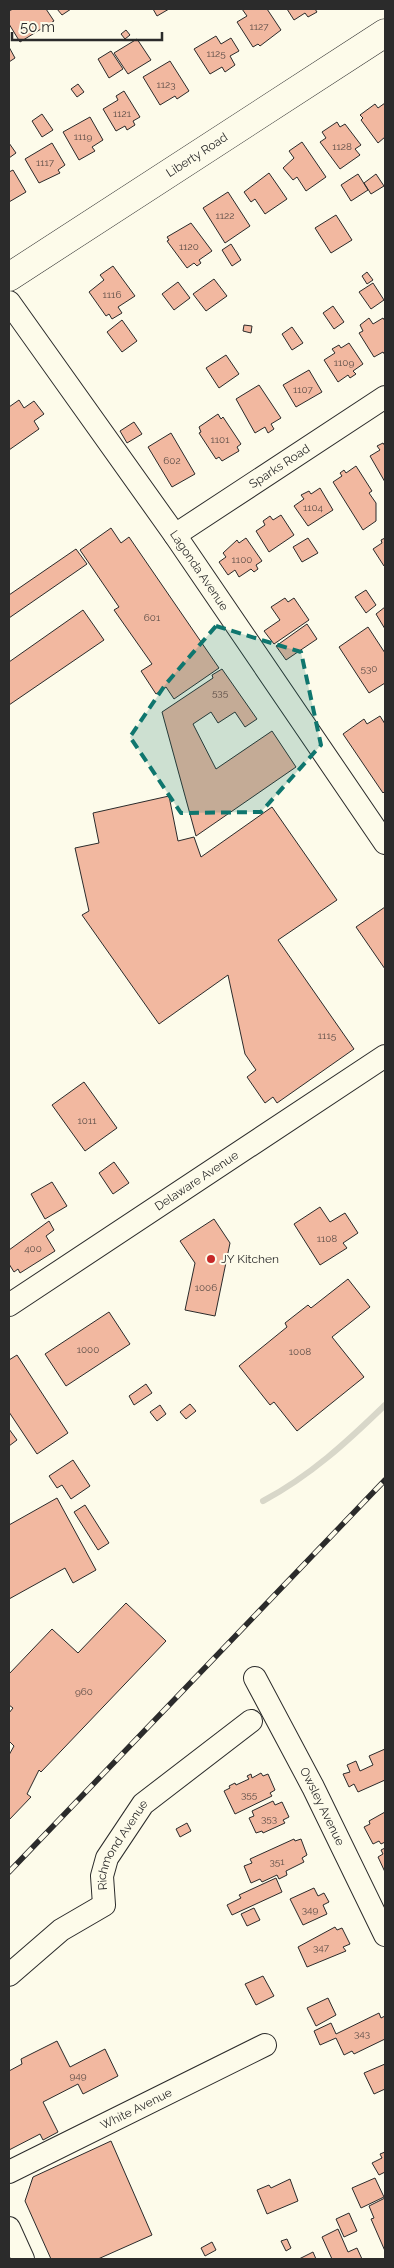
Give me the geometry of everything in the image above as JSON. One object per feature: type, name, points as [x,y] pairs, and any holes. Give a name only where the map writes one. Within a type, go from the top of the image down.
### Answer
[{"type":"main road","name":"Liberty Road","points":[[9,277],[385,33]]},
{"type":"street","name":"Lagonda Avenue","points":[[9,302],[175,535],[385,843]]},
{"type":"street","name":"Sparks Road","points":[[175,535],[385,397]]},
{"type":"street","name":"Delaware Avenue","points":[[9,1305],[385,1056]]},
{"type":"street","name":"Owsley Avenue","points":[[255,1678],[313,1787],[385,1935]]},
{"type":"street","name":"Richmond Avenue","points":[[9,1975],[61,1930],[104,1906],[102,1876],[107,1858],[144,1804],[251,1721]]},
{"type":"street","name":"White Avenue","points":[[9,2172],[264,2045]]},
{"type":"street","points":[[9,2229],[22,2259]]},
{"type":"highlighted area","points":[[216,626],[301,652],[321,745],[261,812],[181,813],[130,737],[165,685]]},
{"type":"building","points":[[13,9],[46,9],[54,21],[20,42],[9,24],[9,11]]},
{"type":"building","points":[[57,9],[71,9],[62,15]]},
{"type":"building","points":[[153,9],[169,9],[157,16]]},
{"type":"building","points":[[242,9],[267,9],[281,30],[260,46],[258,44],[253,47],[237,22],[247,16]]},
{"type":"building","points":[[287,9],[315,9],[317,12],[308,17],[305,13],[294,20]]},
{"type":"building","points":[[126,30],[130,35],[125,39],[121,34]]},
{"type":"building","points":[[216,36],[221,44],[231,38],[239,51],[230,56],[235,65],[225,72],[222,67],[210,74],[194,49]]},
{"type":"building","points":[[137,39],[151,60],[128,74],[114,53]]},
{"type":"building","points":[[9,47],[15,58],[9,62]]},
{"type":"building","points":[[111,51],[123,69],[109,78],[98,59]]},
{"type":"building","points":[[170,61],[189,91],[177,99],[175,96],[160,105],[143,77]]},
{"type":"building","points":[[78,84],[84,92],[77,97],[71,89]]},
{"type":"building","points":[[124,91],[140,117],[133,121],[135,125],[127,130],[125,126],[116,131],[103,109],[118,100],[116,96]]},
{"type":"building","points":[[385,103],[385,137],[378,143],[361,120],[363,118],[360,115],[375,104],[378,108]]},
{"type":"building","points":[[42,114],[53,130],[42,137],[32,121]]},
{"type":"building","points":[[90,117],[103,140],[92,147],[95,151],[79,160],[63,132]]},
{"type":"building","points":[[337,122],[340,127],[345,124],[361,145],[355,149],[360,155],[340,169],[320,142],[326,138],[322,132]]},
{"type":"building","points":[[302,142],[326,177],[306,191],[297,177],[293,180],[283,168],[294,158],[289,151]]},
{"type":"building","points":[[9,143],[16,153],[9,158]]},
{"type":"building","points":[[52,143],[65,165],[58,170],[60,173],[39,183],[25,159]]},
{"type":"building","points":[[13,170],[26,192],[9,202],[9,172]]},
{"type":"building","points":[[269,173],[287,199],[265,214],[255,199],[251,202],[244,192]]},
{"type":"building","points":[[358,174],[368,190],[351,201],[341,185]]},
{"type":"building","points":[[376,174],[384,186],[371,194],[364,183]]},
{"type":"building","points":[[228,192],[250,226],[225,243],[203,208]]},
{"type":"building","points":[[336,215],[352,240],[331,253],[315,228]]},
{"type":"building","points":[[191,223],[212,251],[199,260],[201,263],[197,266],[194,263],[187,268],[167,241],[169,240],[167,237]]},
{"type":"building","points":[[231,244],[241,260],[232,266],[222,250]]},
{"type":"building","points":[[113,266],[135,296],[118,307],[122,313],[112,319],[109,314],[106,316],[89,292],[104,280],[100,275]]},
{"type":"building","points":[[367,272],[373,280],[367,284],[362,276]]},
{"type":"building","points":[[214,279],[227,296],[206,311],[193,294]]},
{"type":"building","points":[[178,282],[190,298],[174,310],[162,294]]},
{"type":"building","points":[[373,283],[384,300],[371,309],[359,292]]},
{"type":"building","points":[[333,306],[344,322],[334,329],[323,313]]},
{"type":"building","points":[[369,318],[373,324],[383,318],[385,321],[385,355],[383,352],[374,357],[359,333],[363,331],[360,325]]},
{"type":"building","points":[[122,320],[137,341],[122,352],[107,332]]},
{"type":"building","points":[[244,325],[252,326],[251,333],[243,331]]},
{"type":"building","points":[[292,327],[303,343],[292,350],[282,334]]},
{"type":"building","points":[[349,343],[363,364],[353,371],[356,374],[350,378],[348,375],[338,382],[324,360],[335,353],[332,349],[339,345],[341,348]]},
{"type":"building","points":[[226,355],[239,374],[219,388],[206,368]]},
{"type":"building","points":[[309,370],[322,392],[296,407],[283,385]]},
{"type":"building","points":[[259,385],[281,418],[271,424],[274,429],[268,433],[265,427],[255,433],[236,399]]},
{"type":"building","points":[[19,400],[24,408],[34,401],[44,414],[34,421],[39,429],[9,450],[9,407]]},
{"type":"building","points":[[218,414],[221,419],[223,417],[241,444],[237,447],[239,451],[222,461],[219,457],[216,459],[199,433],[201,432],[199,427]]},
{"type":"building","points":[[134,422],[142,434],[127,443],[120,431]]},
{"type":"building","points":[[171,433],[195,474],[172,487],[148,447]]},
{"type":"building","points":[[383,443],[385,446],[385,482],[370,456],[380,450],[377,446]]},
{"type":"building","points":[[356,466],[372,491],[369,493],[376,503],[376,521],[363,530],[333,482],[342,476],[340,473],[344,470],[346,473]]},
{"type":"building","points":[[320,488],[333,510],[308,526],[294,506],[304,499],[301,495],[309,491],[311,494]]},
{"type":"building","points":[[281,515],[294,535],[269,552],[256,531],[265,525],[263,521],[270,516],[273,520]]},
{"type":"building","points":[[111,528],[121,543],[129,537],[219,668],[174,699],[166,687],[156,694],[141,671],[152,664],[114,610],[119,607],[80,550]]},
{"type":"building","points":[[246,538],[262,561],[256,565],[258,569],[254,572],[251,569],[239,577],[235,570],[228,575],[219,562],[226,557],[223,553],[237,540],[239,543]]},
{"type":"building","points":[[308,538],[318,553],[302,562],[293,547]]},
{"type":"building","points":[[385,538],[384,566],[373,549],[382,543],[381,540]]},
{"type":"building","points":[[76,549],[87,564],[9,618],[9,595]]},
{"type":"building","points":[[366,590],[376,605],[366,613],[355,597]]},
{"type":"building","points":[[285,598],[288,602],[294,598],[309,620],[274,644],[264,631],[280,620],[271,607]]},
{"type":"building","points":[[385,607],[385,629],[376,614]]},
{"type":"building","points":[[83,610],[104,640],[9,705],[9,662]]},
{"type":"building","points":[[307,624],[317,639],[286,660],[276,646]]},
{"type":"building","points":[[368,627],[385,653],[385,683],[369,693],[339,647]]},
{"type":"building","points":[[222,669],[257,719],[245,727],[235,712],[218,723],[211,712],[193,724],[216,769],[272,731],[296,767],[196,836],[162,712],[213,678],[212,675]]},
{"type":"building","points":[[380,716],[385,724],[385,791],[383,793],[343,734],[364,719],[367,724]]},
{"type":"building","points":[[169,796],[178,841],[194,837],[201,857],[272,807],[337,900],[278,940],[354,1049],[277,1103],[273,1097],[265,1103],[247,1077],[256,1070],[245,1054],[228,975],[159,1024],[82,915],[89,911],[75,848],[99,843],[93,813]]},
{"type":"building","points":[[385,907],[385,969],[356,927]]},
{"type":"building","points":[[84,1082],[117,1128],[85,1151],[52,1105]]},
{"type":"building","points":[[114,1162],[129,1183],[113,1194],[99,1173]]},
{"type":"building","points":[[52,1182],[67,1206],[45,1219],[31,1194]]},
{"type":"building","points":[[320,1207],[330,1222],[345,1213],[358,1233],[343,1243],[347,1248],[320,1265],[294,1224]]},
{"type":"building","points":[[214,1219],[230,1243],[215,1316],[185,1310],[195,1263],[180,1241]]},
{"type":"building","points":[[49,1221],[54,1230],[46,1236],[55,1251],[20,1273],[18,1269],[14,1272],[9,1264],[9,1250]]},
{"type":"building","points":[[348,1279],[370,1307],[332,1337],[364,1377],[297,1431],[274,1402],[270,1405],[239,1366],[287,1327],[285,1323],[308,1305],[311,1308]]},
{"type":"building","points":[[109,1312],[130,1344],[66,1386],[45,1354]]},
{"type":"building","points":[[17,1355],[68,1433],[37,1454],[9,1412],[9,1360]]},
{"type":"building","points":[[146,1384],[152,1393],[134,1405],[129,1396]]},
{"type":"building","points":[[190,1404],[196,1411],[186,1419],[180,1412]]},
{"type":"building","points":[[160,1405],[166,1414],[157,1421],[150,1412]]},
{"type":"building","points":[[9,1429],[17,1440],[9,1446]]},
{"type":"building","points":[[73,1460],[90,1486],[71,1499],[62,1485],[57,1488],[49,1476]]},
{"type":"building","points":[[57,1498],[96,1570],[73,1583],[65,1568],[9,1599],[9,1525]]},
{"type":"building","points":[[85,1505],[109,1543],[98,1550],[74,1512]]},
{"type":"building","points":[[126,1603],[166,1641],[41,1772],[39,1770],[27,1794],[31,1797],[9,1820],[9,1755],[14,1746],[9,1741],[9,1713],[13,1708],[9,1705],[9,1674],[52,1629],[78,1653]]},
{"type":"building","points":[[385,1749],[385,1780],[358,1792],[354,1784],[349,1787],[343,1774],[350,1772],[347,1765],[356,1761],[360,1771],[373,1765],[369,1756]]},
{"type":"building","points":[[261,1773],[263,1776],[268,1774],[275,1790],[270,1793],[272,1796],[235,1814],[224,1791],[235,1783],[236,1785],[249,1779],[247,1776],[251,1774],[252,1778]]},
{"type":"building","points":[[273,1801],[275,1805],[282,1802],[289,1817],[283,1820],[285,1823],[263,1833],[262,1831],[256,1833],[249,1818],[254,1816],[252,1811]]},
{"type":"building","points":[[385,1812],[385,1842],[381,1844],[379,1841],[373,1844],[364,1827],[370,1824],[369,1821]]},
{"type":"building","points":[[187,1823],[191,1831],[180,1837],[176,1829]]},
{"type":"building","points":[[294,1839],[295,1841],[301,1839],[307,1855],[302,1858],[304,1862],[286,1871],[287,1875],[279,1879],[277,1875],[262,1882],[260,1879],[251,1883],[244,1866],[252,1863],[250,1859]]},
{"type":"building","points":[[385,1848],[385,1872],[378,1857],[383,1854],[381,1850]]},
{"type":"building","points":[[276,1878],[282,1892],[232,1915],[227,1905],[241,1898],[239,1895]]},
{"type":"building","points":[[314,1888],[318,1896],[324,1893],[329,1902],[323,1905],[327,1914],[303,1925],[290,1899]]},
{"type":"building","points":[[254,1908],[260,1920],[247,1926],[241,1914]]},
{"type":"building","points":[[335,1927],[337,1930],[342,1928],[350,1944],[343,1947],[346,1951],[307,1967],[298,1947]]},
{"type":"building","points":[[263,1976],[274,1996],[256,2005],[245,1984]]},
{"type":"building","points":[[328,1998],[336,2015],[316,2026],[307,2008]]},
{"type":"building","points":[[379,2013],[381,2018],[385,2016],[385,2039],[354,2054],[352,2051],[344,2055],[336,2038],[320,2045],[314,2031],[331,2023],[336,2034]]},
{"type":"building","points":[[57,2041],[70,2067],[105,2049],[118,2076],[83,2094],[78,2084],[43,2102],[58,2132],[43,2140],[40,2134],[9,2150],[9,2071],[22,2064],[21,2059]]},
{"type":"building","points":[[385,2064],[385,2089],[374,2094],[364,2073]]},
{"type":"building","points":[[111,2141],[152,2235],[98,2259],[51,2259],[25,2201],[33,2177]]},
{"type":"building","points":[[385,2152],[385,2172],[379,2175],[372,2163],[382,2158],[380,2154]]},
{"type":"building","points":[[375,2178],[384,2197],[361,2208],[352,2188]]},
{"type":"building","points":[[290,2179],[298,2201],[267,2214],[257,2190],[269,2185],[271,2188]]},
{"type":"building","points":[[385,2198],[385,2251],[371,2219],[374,2218],[369,2206]]},
{"type":"building","points":[[349,2213],[357,2231],[344,2237],[336,2219]]},
{"type":"building","points":[[338,2229],[348,2252],[357,2248],[362,2259],[332,2259],[322,2237]]},
{"type":"building","points":[[287,2239],[291,2248],[286,2251],[281,2241]]},
{"type":"building","points":[[212,2242],[216,2250],[205,2256],[201,2248]]},
{"type":"building","points":[[313,2252],[316,2259],[299,2259]]},
{"type":"waterway","points":[[263,1501],[297,1481],[327,1458],[385,1405]]},
{"type":"railway","points":[[9,1872],[385,1480]]},
{"type":"place","name":"JY Kitchen","points":[[211,1259]]}]
